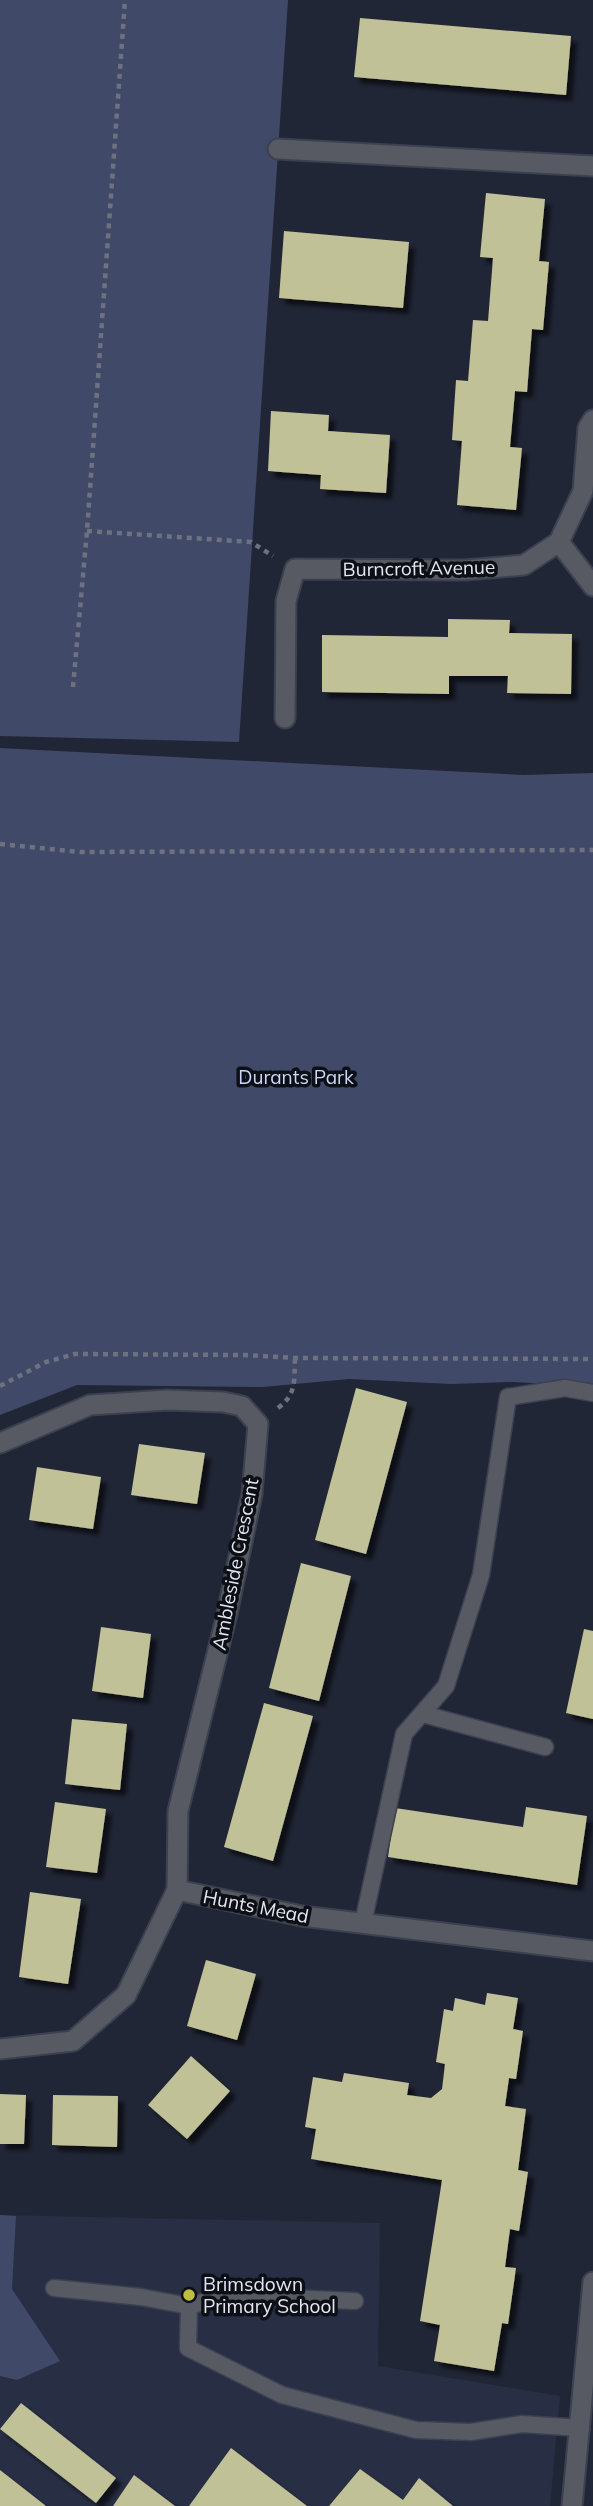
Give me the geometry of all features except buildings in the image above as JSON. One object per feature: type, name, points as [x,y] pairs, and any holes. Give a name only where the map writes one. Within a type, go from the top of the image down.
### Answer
[{"type":"street","points":[[278,149],[593,166]]},
{"type":"street","points":[[593,420],[588,428],[583,491],[559,542],[593,586]]},
{"type":"street","name":"Burncroft Avenue","points":[[295,569],[465,570],[524,565],[559,542]]},
{"type":"street","points":[[285,719],[286,601],[295,569]]},
{"type":"street","points":[[0,1443],[90,1405],[167,1400],[223,1402],[242,1406],[258,1423]]},
{"type":"street","name":"Ambleside Crescent","points":[[177,1891],[178,1811],[230,1600],[252,1494],[258,1423]]},
{"type":"street","name":"Hunts Mead","points":[[0,2049],[73,2041],[126,1995],[177,1891],[302,1916],[593,1951]]},
{"type":"street","points":[[572,2506],[593,2282]]},
{"type":"lane","points":[[363,1923],[404,1734],[446,1686],[481,1575],[508,1397],[565,1388],[593,1393]]},
{"type":"lane","points":[[423,1714],[545,1747]]},
{"type":"lane","points":[[54,2288],[141,2297],[189,2306],[229,2295],[355,2301]]},
{"type":"lane","points":[[189,2306],[188,2348],[282,2395],[416,2430],[471,2432],[522,2424],[581,2428]]},
{"type":"path","points":[[73,687],[87,531],[125,0]]},
{"type":"path","points":[[87,531],[251,542],[295,569]]},
{"type":"path","points":[[0,844],[80,852],[593,850]]},
{"type":"path","points":[[0,1386],[46,1362],[75,1354],[593,1359]]},
{"type":"path","points":[[258,1423],[289,1400],[294,1386],[295,1358]]},
{"type":"shaded area","name":"Brimsdown Primary School","points":[[0,2215],[380,2223],[378,2366],[560,2396],[550,2506],[0,2506]]},
{"type":"green space","points":[[0,0],[288,0],[239,742],[0,736]]},
{"type":"green space","name":"Durants Park","points":[[0,748],[524,775],[593,773],[593,1386],[349,1379],[263,1387],[77,1385],[0,1415]]},
{"type":"green space","points":[[0,2215],[16,2216],[12,2289],[60,2361],[17,2380],[0,2376]]},
{"type":"place","name":"Brimsdown Primary School","points":[[189,2295]]}]
